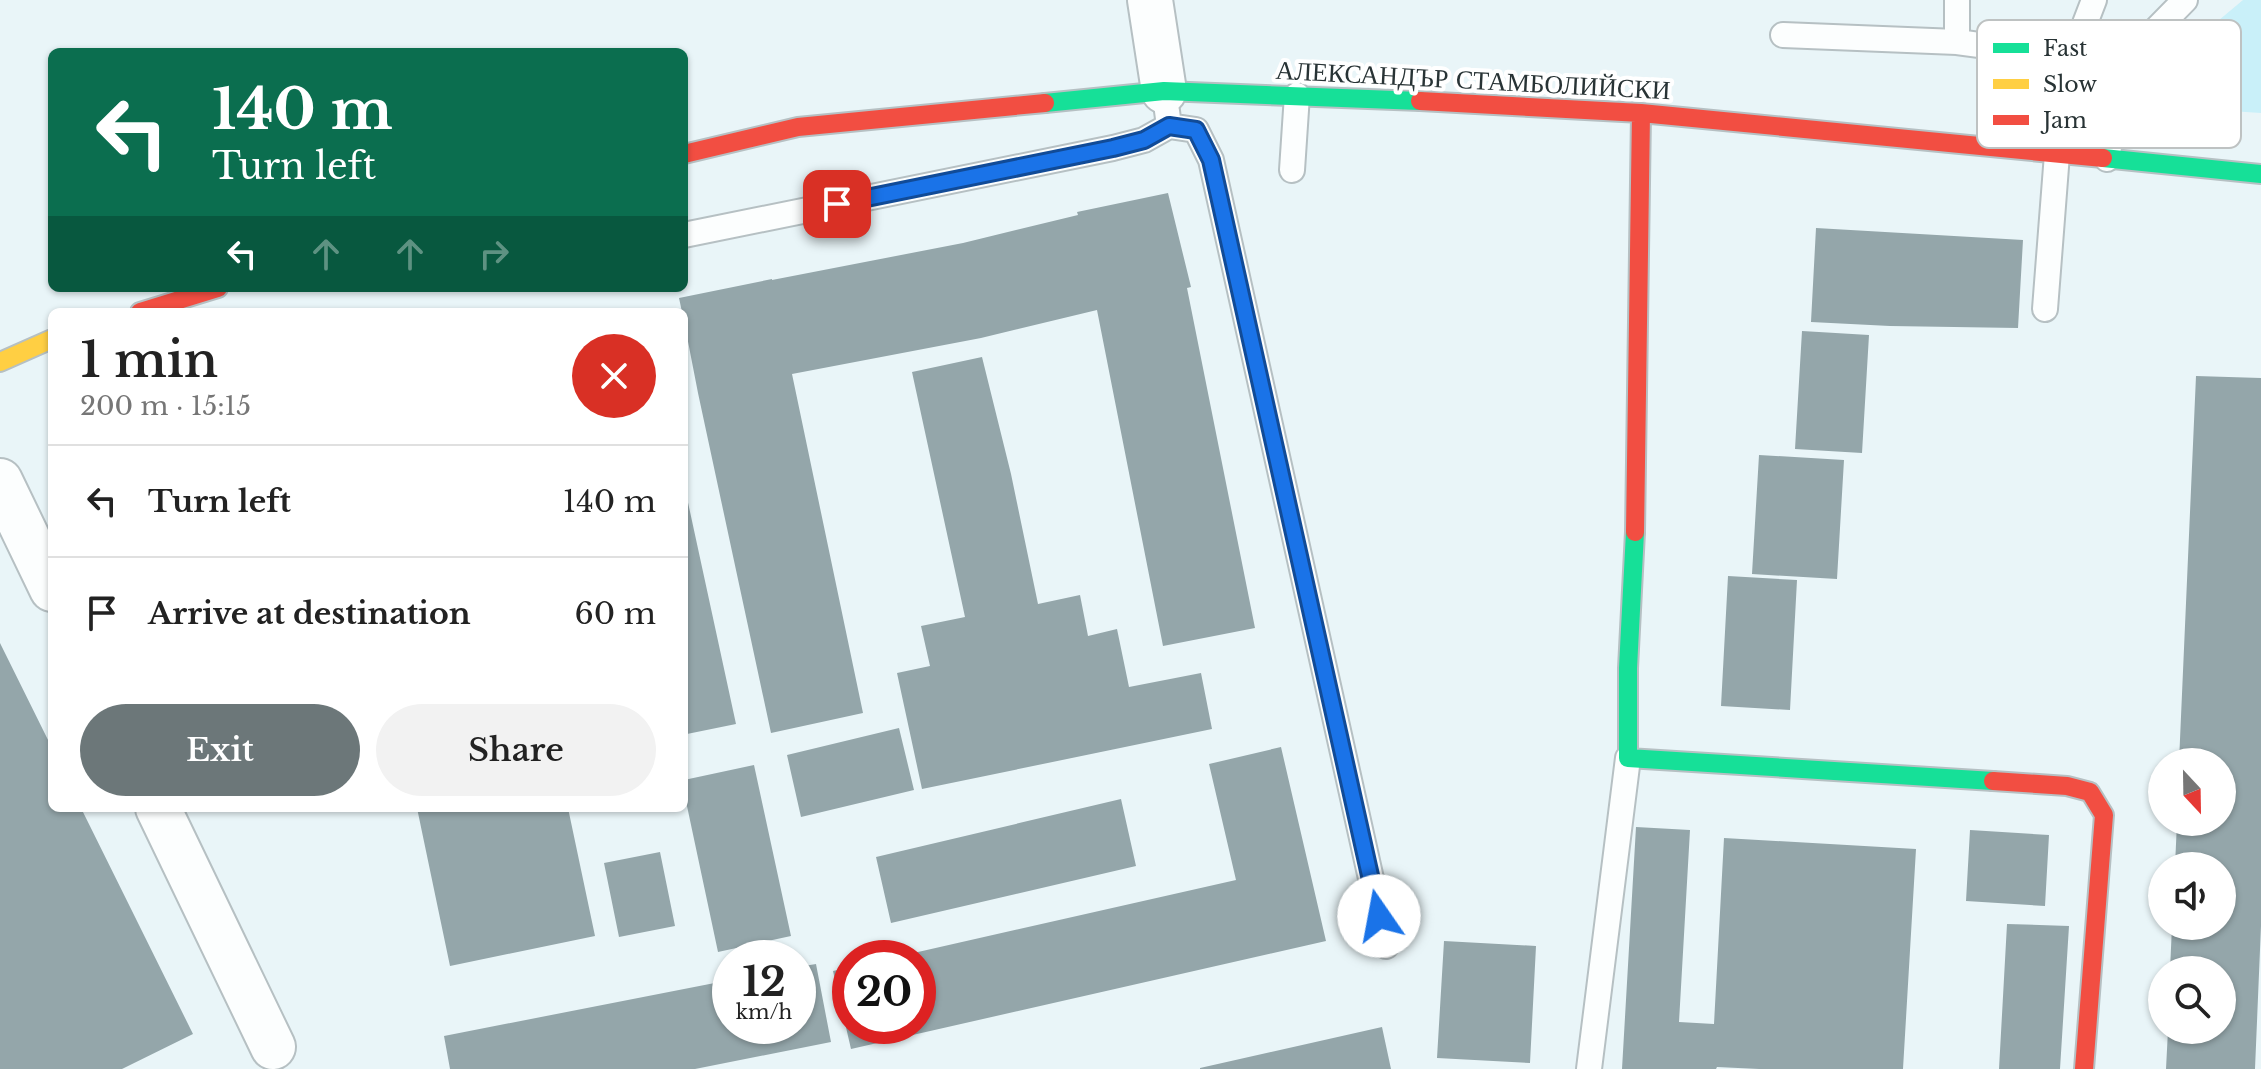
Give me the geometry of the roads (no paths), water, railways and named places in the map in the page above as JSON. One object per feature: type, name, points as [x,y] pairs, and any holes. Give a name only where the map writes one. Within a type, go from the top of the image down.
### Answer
[{"type":"street","points":[[1150,0],[1167,109]]},
{"type":"street","name":"АЛЕКСАНДЪР СТАМБОЛИЙСКИ","points":[[688,153],[798,127],[1167,109],[1297,95],[1641,113],[1977,146]]},
{"type":"street","points":[[1641,113],[1637,489],[1628,668],[1628,758],[2067,786],[2090,792],[2104,815],[2084,1069]]},
{"type":"street","name":"АЛЕКСАНДЪР СТАМБОЛИЙСКИ","points":[[1996,148],[2261,174]]},
{"type":"street","points":[[153,308],[205,292]]},
{"type":"street","points":[[0,362],[48,341]]},
{"type":"street","points":[[0,481],[48,581]]},
{"type":"street","points":[[160,812],[273,1047]]},
{"type":"lane","points":[[1957,0],[1957,42]]},
{"type":"lane","points":[[2086,20],[2094,0]]},
{"type":"lane","points":[[2165,20],[2185,0]]},
{"type":"lane","points":[[1783,35],[1977,45]]},
{"type":"lane","points":[[1292,170],[1297,95]]},
{"type":"lane","points":[[688,234],[1144,140],[1167,109],[1196,130],[1211,160],[1386,946]]},
{"type":"lane","points":[[2045,309],[2058,148]]},
{"type":"lane","points":[[2107,159],[2109,148]]},
{"type":"lane","points":[[1589,1069],[1628,758]]}]
